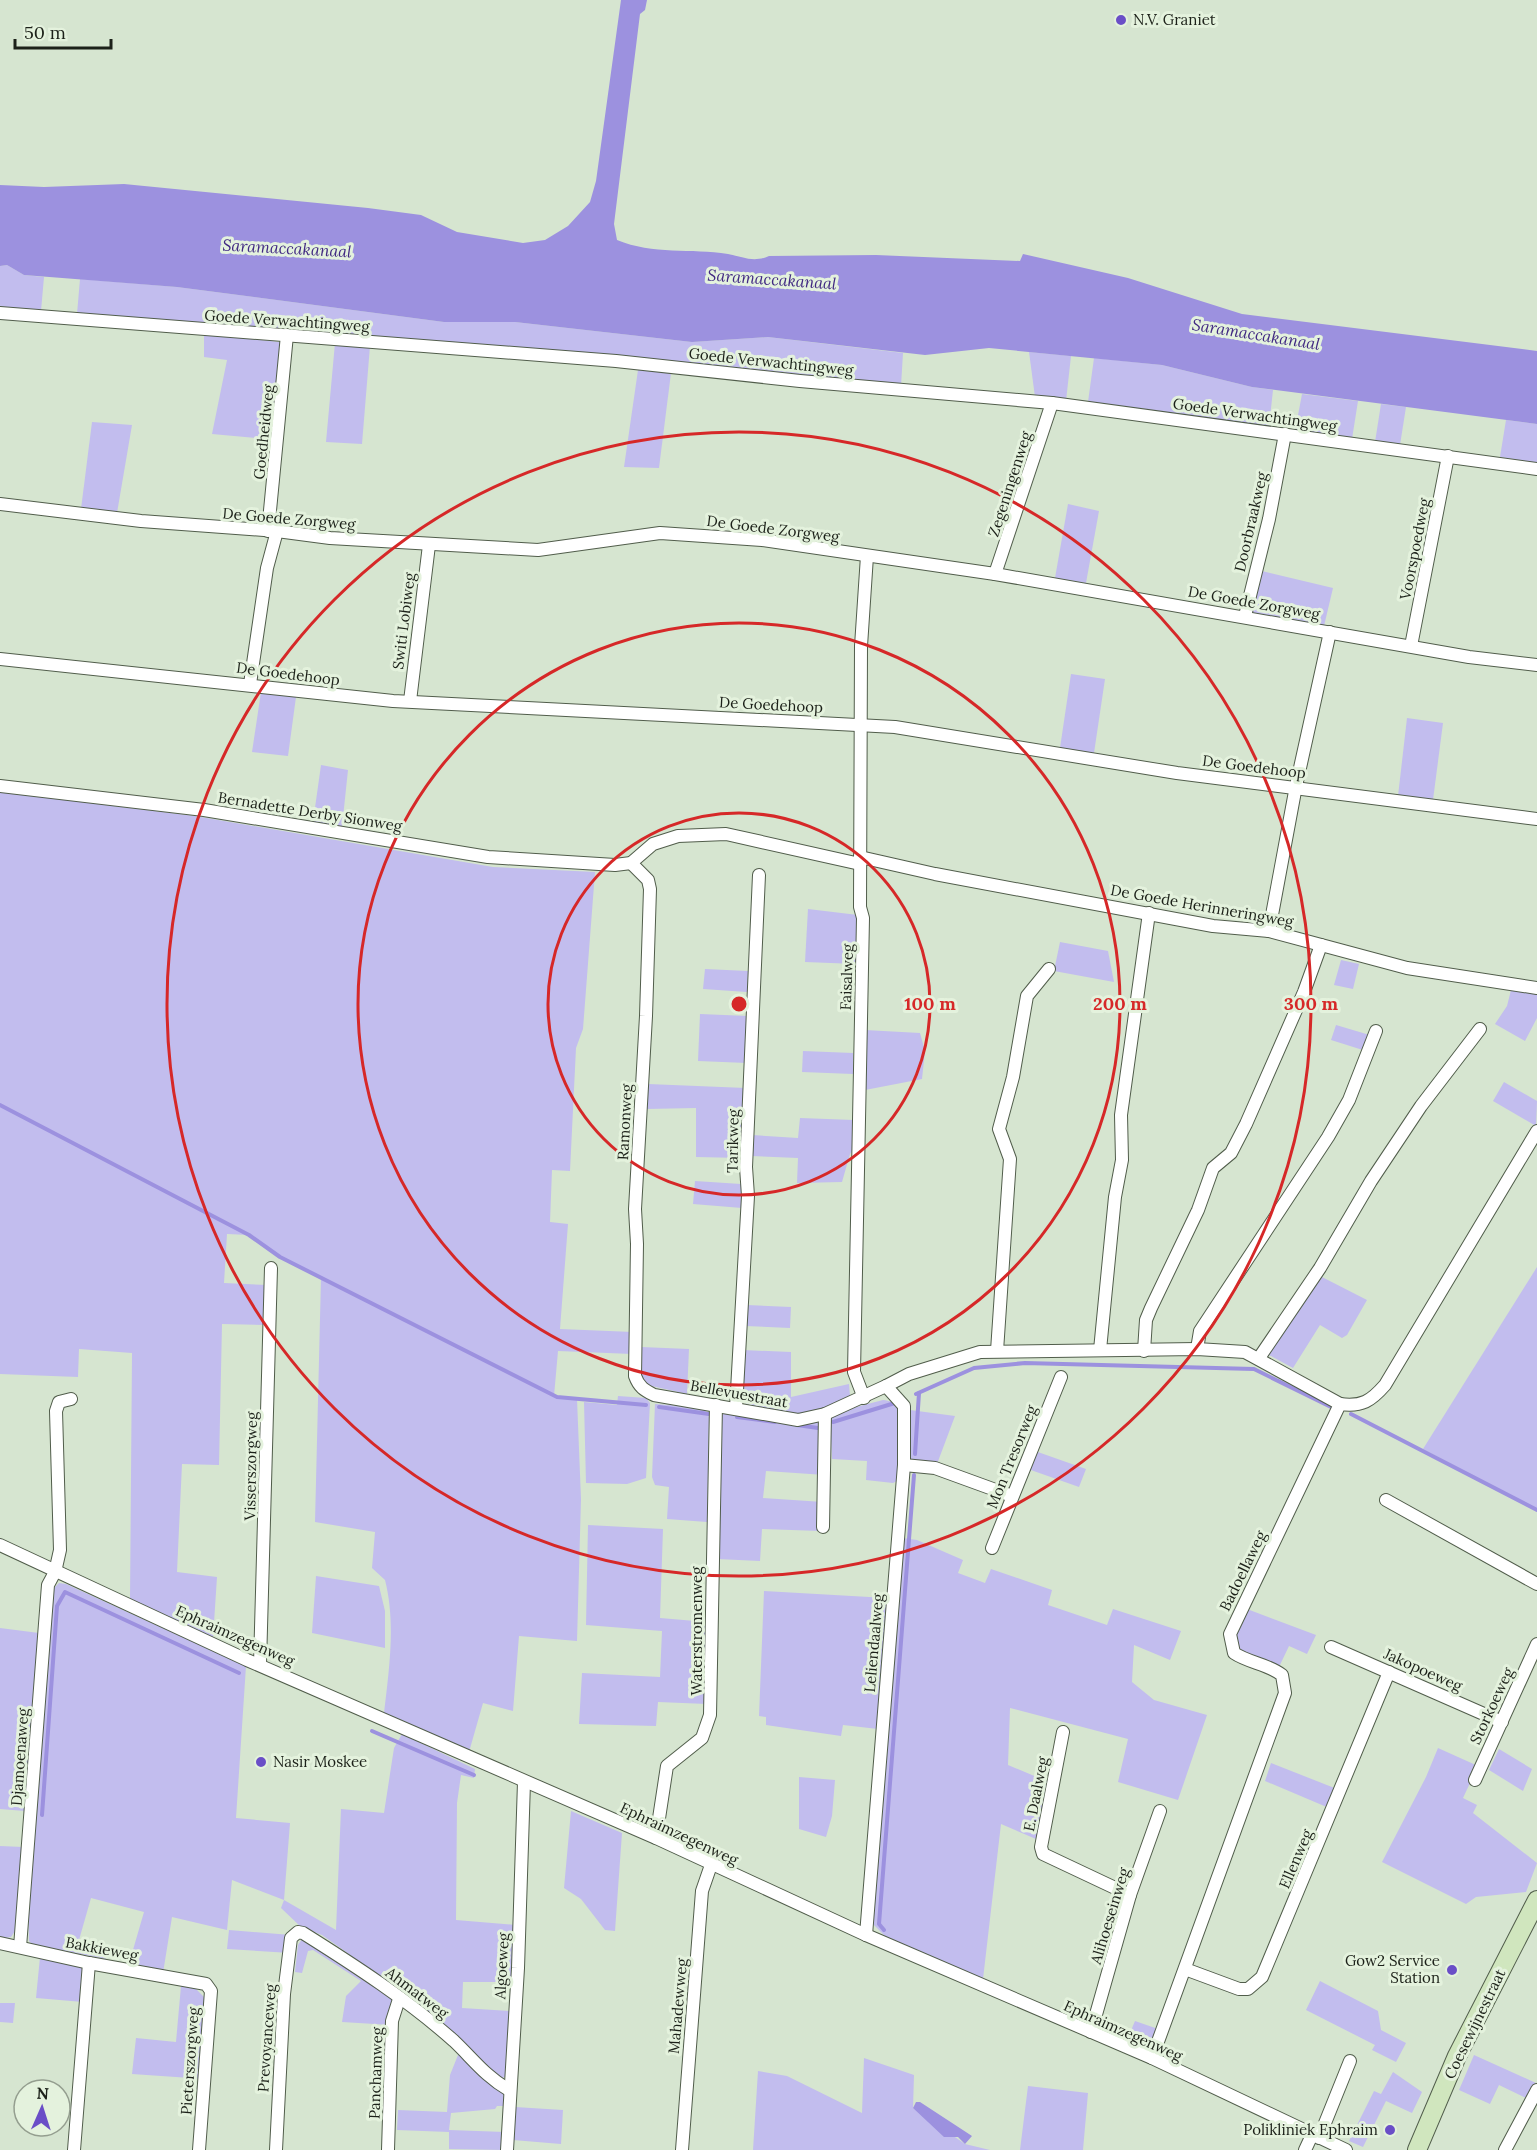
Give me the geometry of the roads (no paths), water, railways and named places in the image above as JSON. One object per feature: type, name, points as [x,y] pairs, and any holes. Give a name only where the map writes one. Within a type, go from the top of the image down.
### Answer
[{"type":"main road","name":"Coesewijnestraat","points":[[1417,2150],[1457,2056],[1537,1900]]},
{"type":"street","name":"Goede Verwachtingweg","points":[[0,314],[616,361],[800,381],[1052,403],[1537,469]]},
{"type":"street","name":"Goedheidweg","points":[[250,684],[273,531],[287,335]]},
{"type":"street","name":"Zegeningenweg","points":[[995,574],[1052,403]]},
{"type":"street","name":"Doorbraakweg","points":[[1245,616],[1269,519],[1285,434]]},
{"type":"street","name":"Voorspoedweg","points":[[1411,646],[1448,456]]},
{"type":"street","name":"De Goede Zorgweg","points":[[0,504],[141,521],[429,545],[538,550],[641,535],[684,533],[762,540],[995,574],[1411,646],[1537,665]]},
{"type":"street","name":"Switi Lobiweg","points":[[410,701],[429,545]]},
{"type":"street","name":"Faisalweg","points":[[864,1398],[854,1372],[863,918],[860,907],[861,646],[867,556]]},
{"type":"street","points":[[1269,931],[1296,786],[1330,632]]},
{"type":"street","name":"De Goedehoop","points":[[0,659],[410,701],[895,727],[1177,773],[1296,786],[1537,819]]},
{"type":"street","name":"Bernadette Derby Sionweg","points":[[0,786],[204,810],[488,857],[615,865],[631,863]]},
{"type":"street","name":"De Goede Herinneringweg","points":[[631,863],[653,844],[661,841],[678,836],[726,834],[1213,926],[1269,931],[1407,968],[1537,988]]},
{"type":"street","name":"Ramonweg","points":[[631,863],[648,880],[650,889],[646,1016],[635,1209],[637,1244],[635,1376],[642,1389]]},
{"type":"street","name":"Tarikweg","points":[[736,1408],[748,1196],[746,1167],[759,875]]},
{"type":"street","points":[[1100,1350],[1115,1197],[1122,1160],[1121,1115],[1149,913]]},
{"type":"street","points":[[1144,1351],[1146,1320],[1151,1308],[1198,1210],[1213,1168],[1231,1153],[1246,1124],[1304,992],[1321,945]]},
{"type":"street","points":[[997,1351],[1010,1159],[999,1129],[1013,1077],[1028,996],[1049,969]]},
{"type":"street","points":[[1259,1358],[1320,1268],[1371,1181],[1421,1106],[1480,1029]]},
{"type":"street","points":[[1197,1349],[1200,1331],[1334,1128],[1349,1100],[1376,1031]]},
{"type":"street","points":[[864,1398],[909,1374],[980,1352],[1197,1349],[1245,1352],[1340,1404],[1354,1406],[1366,1403],[1385,1384],[1537,1131]]},
{"type":"street","name":"Visserszorgweg","points":[[261,1664],[271,1268]]},
{"type":"street","name":"Mon Tresorweg","points":[[992,1548],[1061,1377]]},
{"type":"street","name":"Leliendaalweg","points":[[866,1935],[904,1465],[904,1406],[886,1386]]},
{"type":"street","name":"Bellevuestraat","points":[[642,1389],[654,1395],[798,1420],[825,1414],[864,1398]]},
{"type":"street","name":"Djamoenaweg","points":[[20,1947],[48,1585],[55,1572],[60,1550],[56,1412],[59,1402],[71,1399]]},
{"type":"street","name":"Badoellaweg","points":[[1152,2058],[1285,1693],[1282,1675],[1234,1653],[1230,1634],[1340,1404]]},
{"type":"street","name":"Waterstromenweg","points":[[656,1838],[667,1766],[702,1738],[710,1715],[716,1405]]},
{"type":"street","points":[[823,1527],[825,1414]]},
{"type":"street","points":[[904,1465],[935,1468],[1012,1496]]},
{"type":"street","points":[[1386,1500],[1537,1584]]},
{"type":"street","name":"Ephraimzegenweg","points":[[0,1545],[55,1572],[524,1782],[656,1838],[866,1935],[1152,2058],[1346,2150]]},
{"type":"street","name":"Storkoeweg","points":[[1474,1779],[1537,1644]]},
{"type":"street","name":"Jakopoeweg","points":[[1331,1647],[1502,1722]]},
{"type":"street","name":"Ellenweg","points":[[1185,1969],[1239,1989],[1248,1989],[1262,1977],[1389,1672]]},
{"type":"street","name":"E. Daalweg","points":[[1063,1732],[1041,1846],[1043,1854],[1130,1894]]},
{"type":"street","name":"Algoeweg","points":[[507,2150],[518,1968],[524,1782]]},
{"type":"street","name":"Alihoeseinweg","points":[[1091,2032],[1130,1894],[1160,1810]]},
{"type":"street","name":"Mahadewweg","points":[[682,2150],[702,1891],[711,1865]]},
{"type":"street","name":"Ahmatweg","points":[[298,1932],[341,1957],[399,1999],[454,2041],[489,2079],[509,2090]]},
{"type":"street","name":"Prevoyanceweg","points":[[276,2150],[284,1994],[291,1938],[298,1932]]},
{"type":"street","name":"Bakkieweg","points":[[0,1943],[89,1964],[198,1982]]},
{"type":"street","points":[[74,2150],[89,1964]]},
{"type":"street","name":"Pieterszorgweg","points":[[198,1982],[206,1984],[211,1990],[199,2150]]},
{"type":"street","name":"Panchamweg","points":[[388,2150],[392,2021],[399,1999]]},
{"type":"street","points":[[1305,2150],[1316,2136],[1350,2061]]},
{"type":"street","points":[[1505,2150],[1537,2090]]},
{"type":"water","name":"Saramaccakanaal","points":[[621,0],[647,0],[645,10],[640,14],[614,224],[617,240],[644,248],[714,252],[753,259],[769,256],[876,255],[1020,261],[1023,254],[1128,278],[1242,314],[1537,351],[1537,424],[1252,387],[1162,365],[989,348],[925,355],[768,337],[692,342],[515,322],[444,322],[177,287],[24,275],[7,265],[0,266],[0,185],[44,187],[124,184],[368,208],[421,215],[457,232],[523,243],[545,240],[568,226],[590,202],[596,181]]},
{"type":"water","points":[[916,2102],[920,2102],[972,2136],[965,2144],[958,2137],[944,2137],[913,2108]]},
{"type":"waterway","points":[[0,1105],[249,1235],[280,1257],[557,1397],[646,1405]]},
{"type":"waterway","points":[[916,1394],[974,1368],[1025,1363],[1254,1369],[1331,1407]]},
{"type":"waterway","points":[[915,1454],[919,1393]]},
{"type":"waterway","points":[[833,1422],[898,1402]]},
{"type":"waterway","points":[[659,1407],[709,1414]]},
{"type":"waterway","points":[[1351,1414],[1537,1510]]},
{"type":"waterway","points":[[737,1417],[775,1422]]},
{"type":"waterway","points":[[797,1425],[818,1428]]},
{"type":"waterway","points":[[884,1930],[879,1924],[914,1475]]},
{"type":"waterway","points":[[42,1815],[57,1606],[65,1592],[239,1673]]},
{"type":"waterway","points":[[372,1731],[474,1775]]},
{"type":"place","name":"N.V. Graniet","points":[[1121,20]]},
{"type":"place","name":"Nasir Moskee","points":[[261,1762]]},
{"type":"place","name":"Gow2 Service Station","points":[[1452,1970]]},
{"type":"place","name":"Polikliniek Ephraim","points":[[1390,2130]]}]
